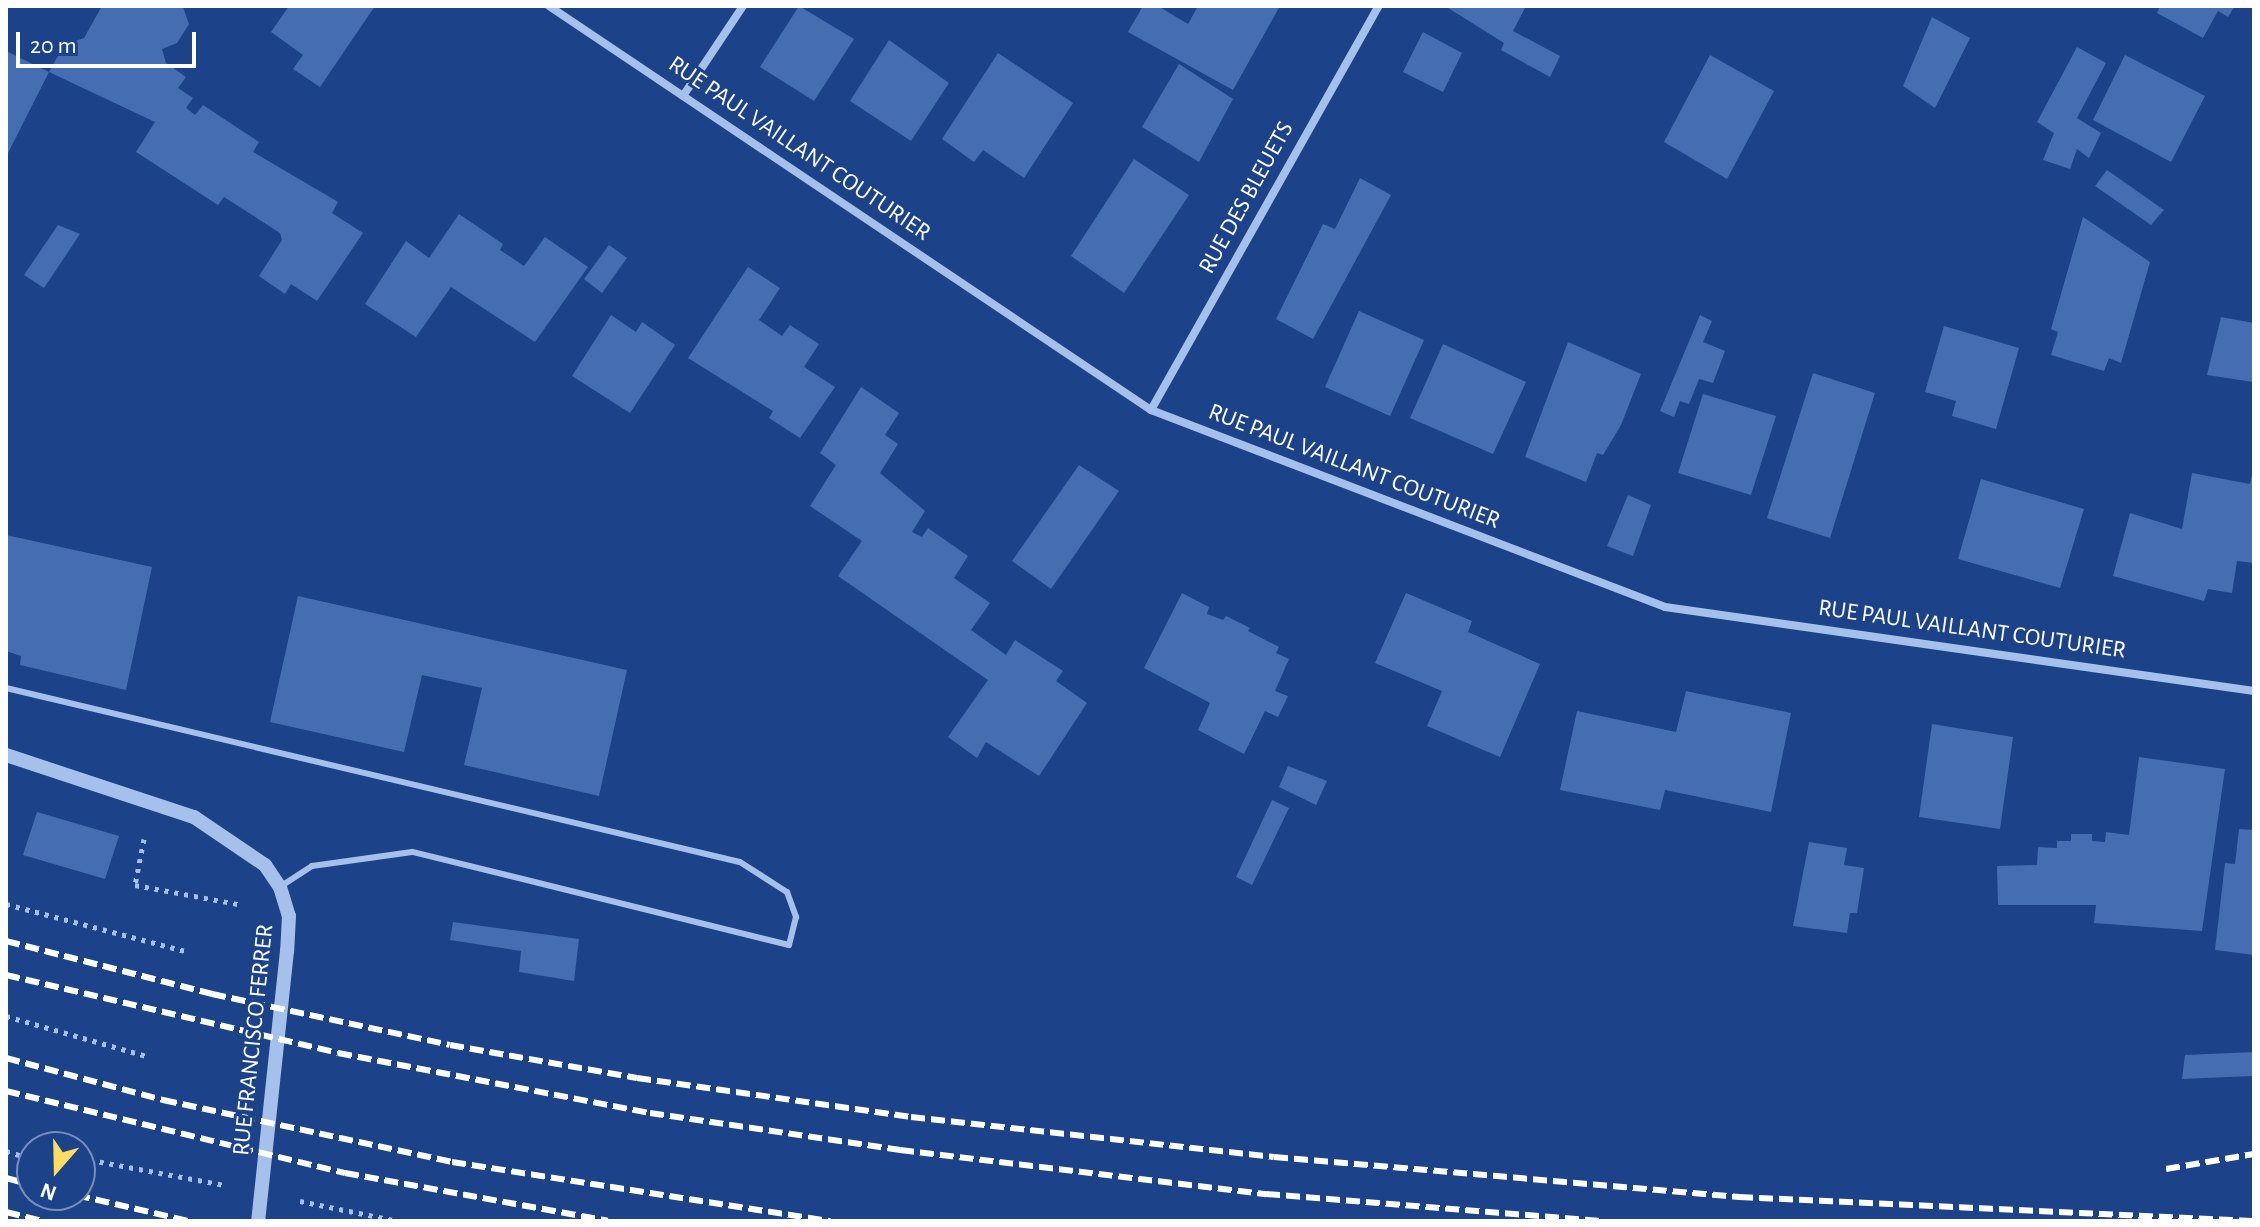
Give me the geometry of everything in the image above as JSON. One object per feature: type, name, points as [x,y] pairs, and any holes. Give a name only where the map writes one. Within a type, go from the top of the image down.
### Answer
[{"type":"street","name":"RUE PAUL VAILLANT COUTURIER","points":[[549,6],[1151,410],[1665,607],[2254,691]]},
{"type":"street","points":[[683,96],[743,6]]},
{"type":"street","name":"RUE DES BLEUETS","points":[[1151,410],[1379,6]]},
{"type":"street","name":"RUE FRANCISCO FERRER","points":[[6,755],[194,817],[265,865],[280,887],[289,916],[287,951],[258,1221]]},
{"type":"lane","points":[[6,688],[740,862],[787,892],[796,917],[789,945],[412,852],[312,866],[280,887]]},
{"type":"path","points":[[145,834],[135,885],[238,904]]},
{"type":"path","points":[[6,904],[189,952]]},
{"type":"path","points":[[6,1016],[146,1056]]},
{"type":"building","points":[[102,6],[183,7],[189,24],[177,43],[162,49],[166,63],[186,77],[178,88],[193,98],[186,108],[195,115],[203,105],[259,142],[253,152],[338,202],[332,213],[363,233],[317,301],[291,284],[285,294],[259,276],[282,240],[280,233],[224,197],[218,205],[136,152],[155,122],[49,72],[64,45],[84,38]]},
{"type":"building","points":[[289,6],[375,6],[320,87],[293,69],[303,55],[271,32]]},
{"type":"building","points":[[799,6],[854,39],[814,101],[760,67]]},
{"type":"building","points":[[1143,6],[1158,6],[1188,24],[1198,6],[1280,6],[1233,90],[1128,32]]},
{"type":"building","points":[[1445,6],[1526,6],[1513,31],[1560,56],[1550,77],[1501,50],[1504,43]]},
{"type":"building","points":[[2160,6],[2235,6],[2228,17],[2218,11],[2203,38],[2157,13]]},
{"type":"building","points":[[1932,17],[1970,38],[1935,108],[1903,86]]},
{"type":"building","points":[[1423,32],[1462,53],[1443,92],[1403,72]]},
{"type":"building","points":[[889,40],[949,83],[911,141],[850,101]]},
{"type":"building","points":[[2077,47],[2106,63],[2077,118],[2101,133],[2089,158],[2077,149],[2070,169],[2043,160],[2054,133],[2037,122]]},
{"type":"building","points":[[6,51],[49,72],[6,157]]},
{"type":"building","points":[[998,53],[1073,103],[1024,178],[983,150],[974,162],[942,139]]},
{"type":"building","points":[[1710,55],[1774,91],[1727,179],[1664,142]]},
{"type":"building","points":[[2125,55],[2205,96],[2171,162],[2093,120]]},
{"type":"building","points":[[1179,64],[1233,99],[1199,162],[1142,127]]},
{"type":"building","points":[[1134,159],[1189,195],[1124,293],[1071,256]]},
{"type":"building","points":[[2107,170],[2164,210],[2151,225],[2095,186]]},
{"type":"building","points":[[1360,178],[1391,195],[1313,339],[1276,319],[1323,224],[1335,229]]},
{"type":"building","points":[[459,214],[503,244],[500,250],[524,266],[545,237],[588,267],[535,342],[451,287],[416,337],[365,304],[406,241],[429,258]]},
{"type":"building","points":[[2083,217],[2150,262],[2121,363],[2109,358],[2104,371],[2051,355],[2058,332],[2051,329]]},
{"type":"building","points":[[58,225],[80,234],[44,288],[24,275]]},
{"type":"building","points":[[609,245],[627,258],[602,293],[584,279]]},
{"type":"building","points":[[748,267],[780,288],[759,320],[782,336],[790,325],[819,344],[804,367],[835,387],[800,438],[769,418],[773,411],[688,358]]},
{"type":"building","points":[[1359,311],[1424,340],[1390,416],[1325,387]]},
{"type":"building","points":[[611,315],[636,332],[642,322],[675,345],[630,413],[572,376]]},
{"type":"building","points":[[1700,315],[1712,321],[1703,342],[1725,351],[1713,383],[1699,379],[1689,404],[1680,401],[1674,417],[1660,411]]},
{"type":"building","points":[[2221,317],[2254,323],[2253,382],[2207,375]]},
{"type":"building","points":[[1944,326],[2019,348],[1996,429],[1952,416],[1956,401],[1925,392]]},
{"type":"building","points":[[1568,342],[1641,374],[1621,425],[1603,455],[1597,453],[1586,482],[1525,457]]},
{"type":"building","points":[[1443,344],[1526,382],[1493,454],[1410,418]]},
{"type":"building","points":[[1813,373],[1875,393],[1830,538],[1767,518]]},
{"type":"building","points":[[861,387],[899,413],[885,435],[898,444],[880,473],[925,511],[912,532],[922,537],[928,528],[968,556],[954,578],[990,603],[971,630],[1006,655],[1015,640],[1063,671],[1056,681],[1087,703],[1039,776],[986,742],[977,758],[948,737],[988,680],[838,576],[862,541],[810,506],[836,465],[820,453]]},
{"type":"building","points":[[1703,394],[1776,416],[1751,495],[1678,473]]},
{"type":"building","points":[[1079,465],[1119,491],[1051,589],[1012,561]]},
{"type":"building","points":[[2254,466],[2254,563],[2237,561],[2232,593],[2208,589],[2204,601],[2113,576],[2130,513],[2182,529],[2192,473],[2250,484]]},
{"type":"building","points":[[1981,479],[2084,509],[2060,588],[1958,559]]},
{"type":"building","points":[[1628,495],[1651,505],[1633,556],[1607,546]]},
{"type":"building","points":[[6,535],[152,567],[126,690],[20,665],[21,656],[6,651]]},
{"type":"building","points":[[1182,593],[1209,607],[1207,614],[1223,620],[1226,616],[1250,628],[1248,631],[1279,647],[1276,653],[1289,659],[1275,691],[1288,696],[1278,717],[1265,711],[1244,754],[1198,730],[1210,703],[1144,668]]},
{"type":"building","points":[[1406,593],[1472,621],[1468,632],[1540,664],[1500,757],[1427,726],[1442,691],[1375,663]]},
{"type":"building","points":[[298,596],[627,670],[599,796],[464,765],[482,688],[422,675],[404,752],[270,722]]},
{"type":"building","points":[[1686,691],[1791,713],[1771,812],[1665,790],[1660,810],[1560,790],[1577,711],[1676,732]]},
{"type":"building","points":[[1932,724],[2013,737],[2000,829],[1919,817]]},
{"type":"building","points":[[2139,757],[2225,769],[2202,931],[2094,923],[2096,905],[1998,905],[1997,866],[2037,865],[2038,847],[2057,848],[2057,841],[2071,841],[2071,834],[2092,834],[2092,841],[2105,842],[2106,832],[2129,835]]},
{"type":"building","points":[[1288,766],[1327,781],[1316,805],[1279,787]]},
{"type":"building","points":[[1272,800],[1289,808],[1252,885],[1236,877]]},
{"type":"building","points":[[37,812],[119,836],[105,879],[23,855]]},
{"type":"building","points":[[2239,829],[2254,830],[2254,955],[2215,950],[2225,863],[2235,864]]},
{"type":"building","points":[[1809,842],[1847,848],[1844,865],[1864,868],[1857,913],[1850,913],[1847,933],[1793,926]]},
{"type":"building","points":[[453,922],[579,939],[574,981],[519,972],[521,951],[450,940]]},
{"type":"building","points":[[2254,1052],[2252,1076],[2182,1079],[2185,1055]]},
{"type":"railway","points":[[6,941],[212,994],[450,1045],[637,1078],[911,1117],[1274,1157],[1739,1197],[2252,1221]]},
{"type":"railway","points":[[6,975],[338,1053],[650,1113],[900,1150],[1266,1194],[1604,1221]]},
{"type":"railway","points":[[6,1058],[163,1100],[452,1162],[830,1221]]},
{"type":"railway","points":[[6,1091],[345,1173],[608,1221]]},
{"type":"railway","points":[[2166,1169],[2254,1154]]},
{"type":"railway","points":[[6,1178],[16,1181]]},
{"type":"railway","points":[[96,1200],[189,1221]]},
{"type":"railway","points":[[6,1212],[43,1221]]}]
